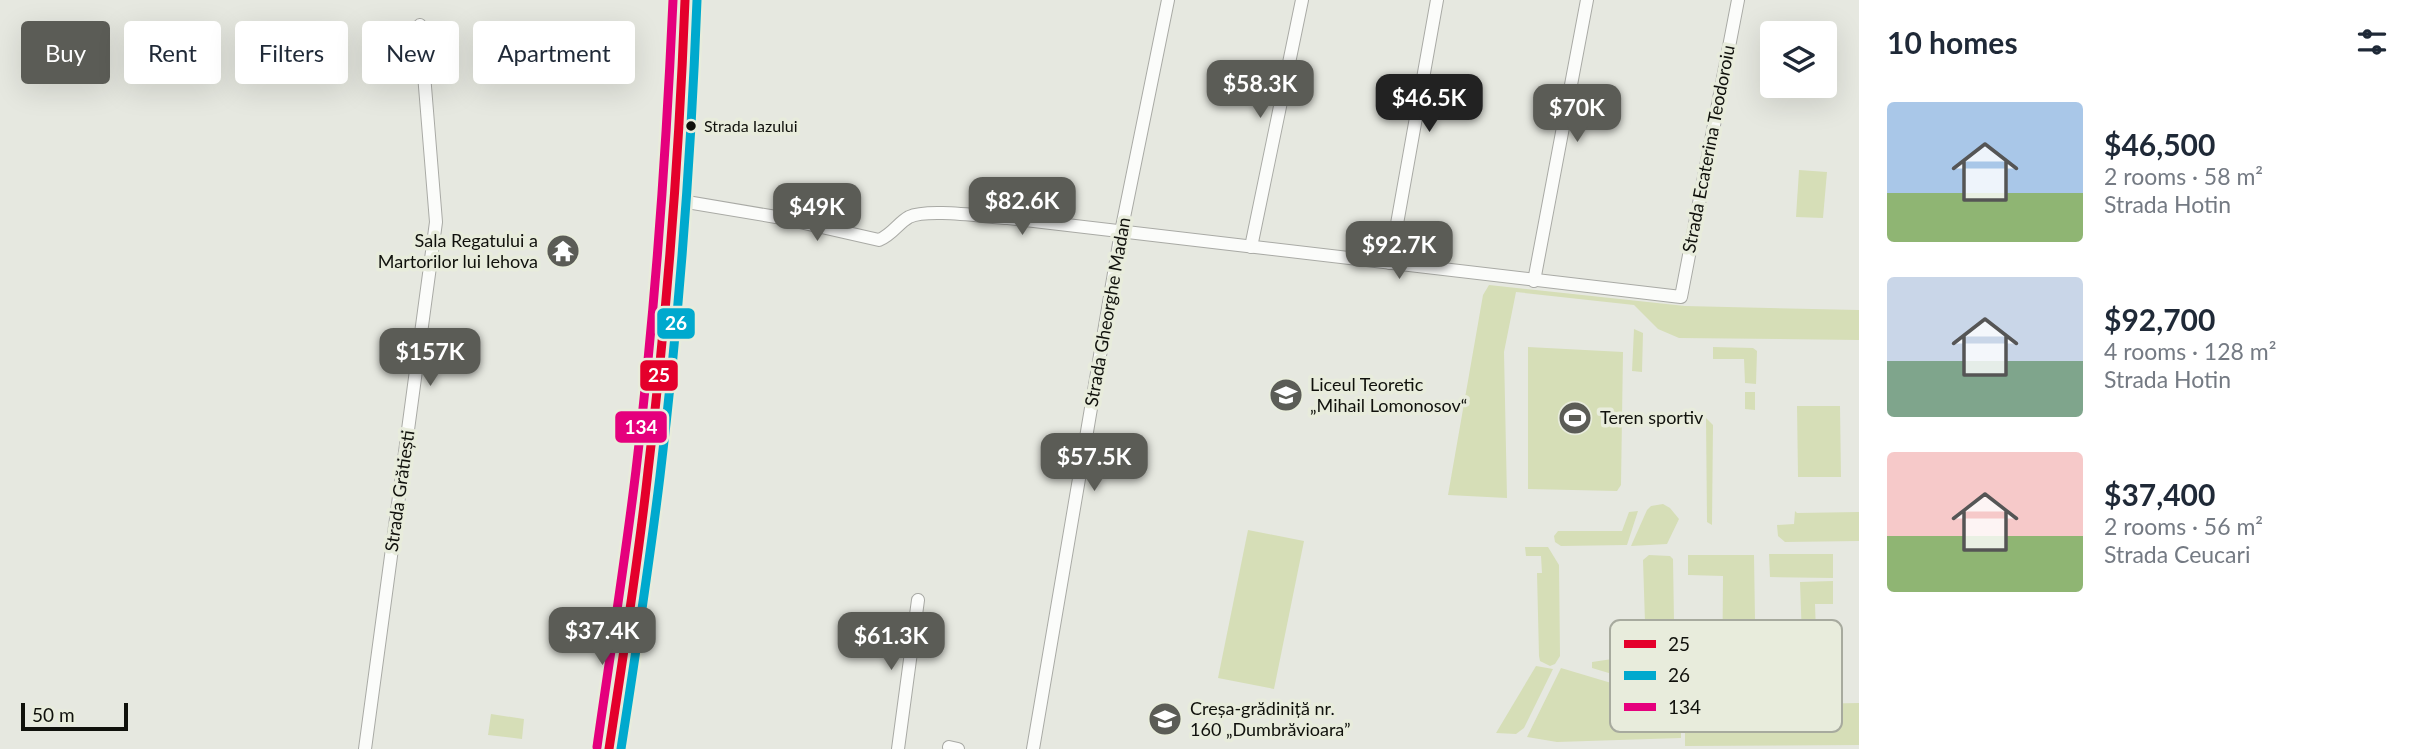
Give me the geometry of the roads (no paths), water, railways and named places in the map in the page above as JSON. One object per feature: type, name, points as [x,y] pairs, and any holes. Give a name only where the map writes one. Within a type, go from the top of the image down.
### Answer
[{"type":"street","points":[[608,749],[640,538],[675,200],[681,125],[685,0]]},
{"type":"street","name":"Strada Gheorghe Madan","points":[[1033,749],[1121,232],[1168,0]]},
{"type":"street","points":[[1251,247],[1302,0]]},
{"type":"street","points":[[1390,263],[1437,0]]},
{"type":"street","points":[[675,200],[782,218],[879,240],[908,217],[926,213],[1008,218],[1534,281],[1587,0]]},
{"type":"street","name":"Strada Ecaterina Teodoroiu","points":[[1534,281],[1681,298],[1738,0]]},
{"type":"street","name":"Strada Grătiești","points":[[365,749],[436,222],[425,84]]},
{"type":"street","points":[[898,749],[918,600]]},
{"type":"place","name":"Strada Iazului","points":[[691,126]]},
{"type":"place","name":"Sala Regatului a Martorilor lui Iehova","points":[[563,251]]},
{"type":"place","name":"Liceul Teoretic „Mihail Lomonosov“","points":[[1286,395]]},
{"type":"place","name":"Teren sportiv","points":[[1575,418]]},
{"type":"place","name":"Creșa-grădiniță nr. 160 „Dumbrăvioara”","points":[[1165,719]]}]
